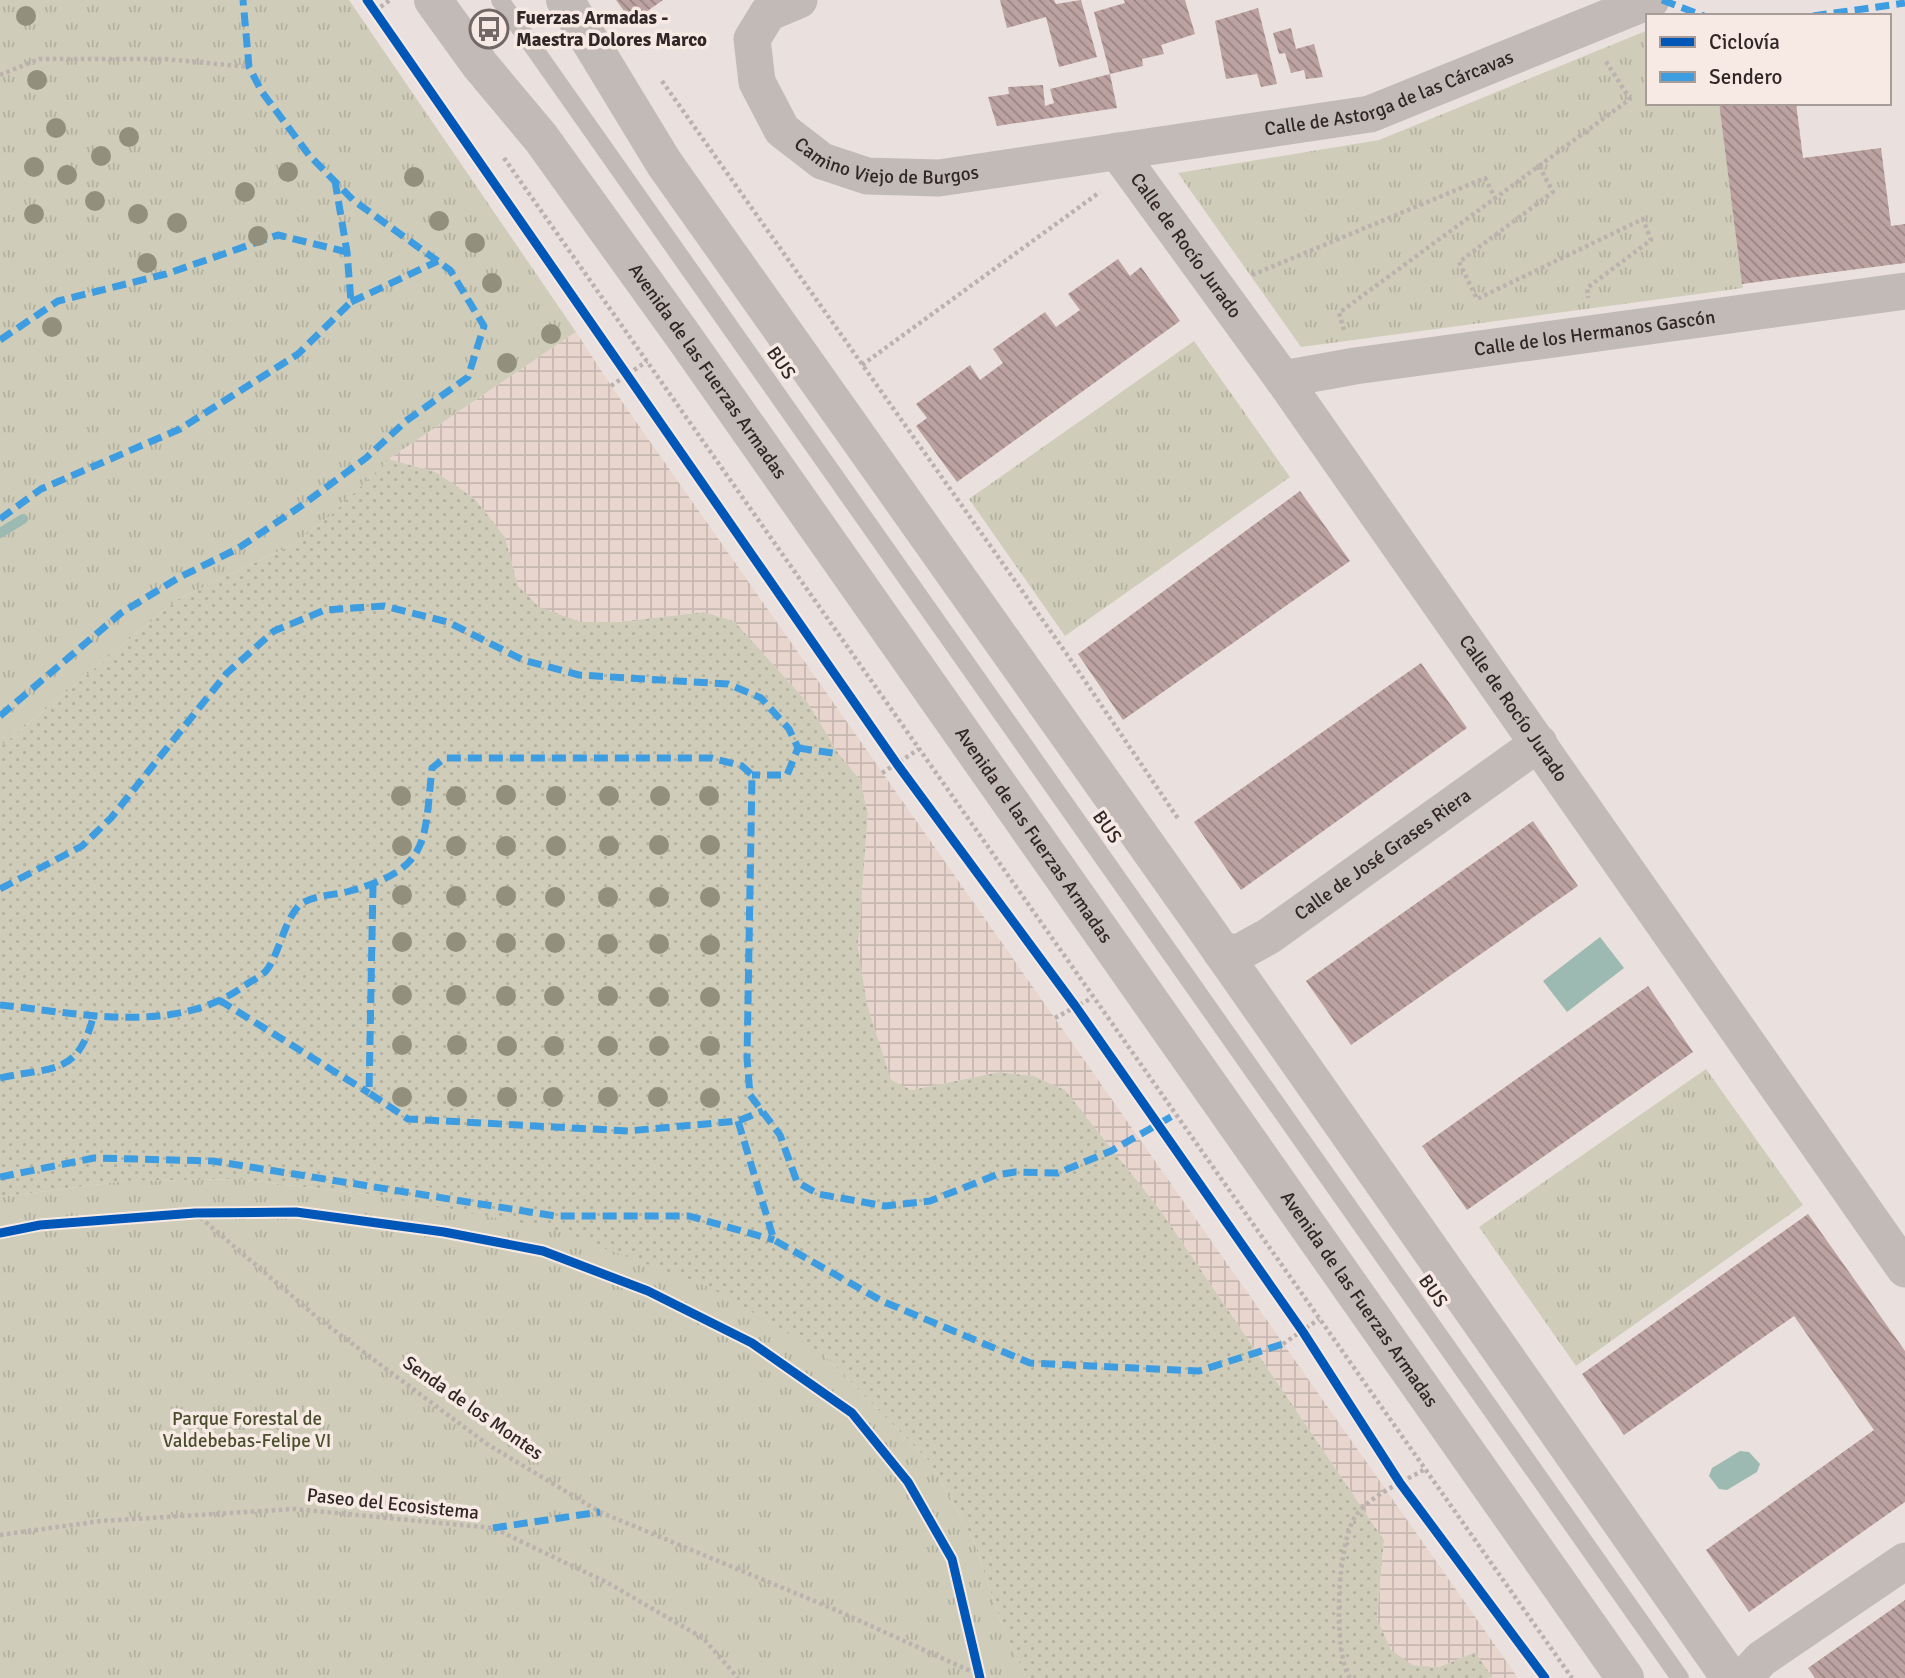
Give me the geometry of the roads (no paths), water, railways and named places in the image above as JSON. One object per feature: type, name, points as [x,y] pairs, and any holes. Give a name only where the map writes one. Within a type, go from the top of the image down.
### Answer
[{"type":"street","name":"Avenida de las Fuerzas Armadas","points":[[433,0],[480,65],[541,138],[684,337],[1625,1678]]},
{"type":"street","points":[[565,0],[664,163],[1730,1678]]},
{"type":"street","name":"Camino Viejo de Burgos","points":[[799,0],[768,13],[752,39],[757,82],[782,130],[822,161],[867,176],[939,178],[1117,151]]},
{"type":"street","name":"Calle de Astorga de las Cárcavas","points":[[1117,151],[1370,114],[1651,0]]},
{"type":"street","name":"Calle de Rocío Jurado","points":[[1117,151],[1283,379],[1905,1269]]},
{"type":"street","name":"Calle de los Hermanos Gascón","points":[[1283,379],[1355,366],[1905,291]]},
{"type":"street","name":"Calle de José Grases Riera","points":[[1221,952],[1240,952],[1269,936],[1539,743]]},
{"type":"street","points":[[1744,1678],[1761,1659],[1905,1561]]},
{"type":"lane","name":"BUS","points":[[500,0],[1680,1678]]},
{"type":"water","points":[[1600,937],[1624,968],[1567,1012],[1543,981]]},
{"type":"water","points":[[1740,1451],[1749,1452],[1760,1464],[1757,1472],[1727,1490],[1719,1489],[1709,1476],[1712,1468]]},
{"type":"waterway","points":[[0,533],[23,519]]},
{"type":"place","name":"Fuerzas Armadas - Maestra Dolores Marco","points":[[489,29]]},
{"type":"park label","name":"Parque Forestal de Valdebebas-Felipe VI","points":[[247,1430]]}]
